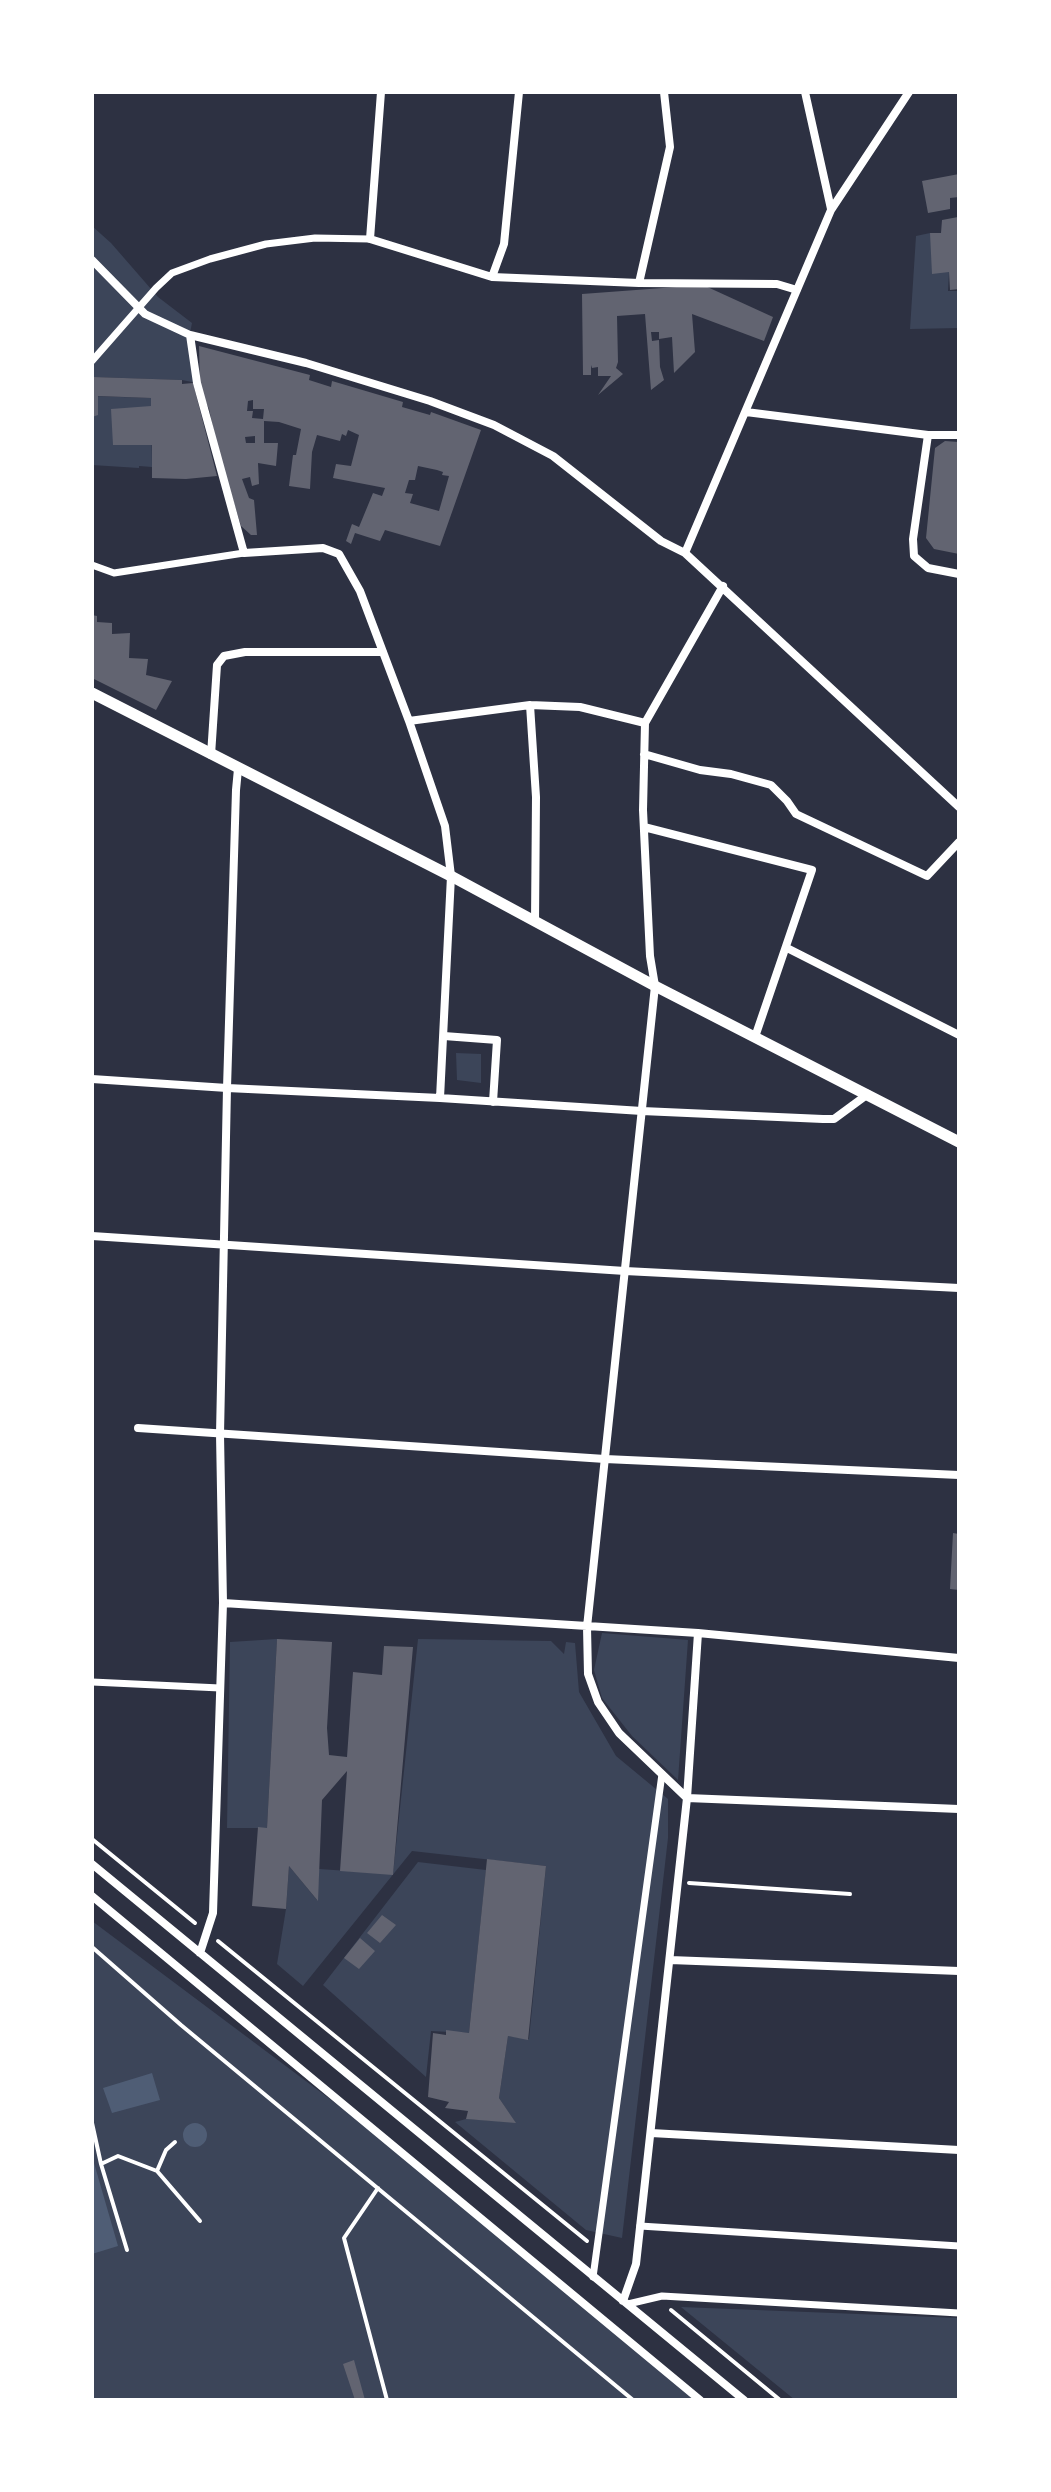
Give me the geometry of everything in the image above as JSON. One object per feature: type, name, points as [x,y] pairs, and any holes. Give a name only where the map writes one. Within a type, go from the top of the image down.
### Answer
[{"type":"street","points":[[370,239],[381,92]]},
{"type":"street","points":[[492,277],[504,244],[519,92]]},
{"type":"street","points":[[639,283],[670,147],[664,92]]},
{"type":"street","points":[[805,92],[831,210]]},
{"type":"street","points":[[685,553],[831,210],[909,92]]},
{"type":"street","points":[[92,361],[172,273],[266,244],[315,238],[370,239],[492,277],[777,284],[797,290]]},
{"type":"street","points":[[92,260],[138,309],[190,335],[306,363],[430,401],[494,425],[553,456],[661,541],[685,553],[959,807]]},
{"type":"street","points":[[190,335],[197,383],[244,553]]},
{"type":"street","points":[[746,412],[928,435],[959,435]]},
{"type":"street","points":[[928,435],[913,539],[914,556],[928,568],[959,574]]},
{"type":"street","points":[[92,565],[114,573],[244,553],[323,548],[339,554],[360,591],[445,826],[451,876],[440,1098]]},
{"type":"street","points":[[723,586],[645,723],[644,827],[650,956],[655,986],[587,1627],[588,1674],[598,1702],[619,1733],[687,1798],[959,1809]]},
{"type":"street","points":[[211,755],[217,665],[224,656],[245,652],[383,652]]},
{"type":"street","points":[[92,693],[451,876],[655,986],[959,1142]]},
{"type":"street","points":[[409,721],[530,705],[580,707],[645,723]]},
{"type":"street","points":[[530,705],[536,797],[535,922]]},
{"type":"street","points":[[644,754],[771,785],[796,814],[927,876],[959,842]]},
{"type":"street","points":[[200,1953],[213,1913],[223,1603],[220,1434],[238,769]]},
{"type":"street","points":[[644,827],[812,870],[755,1037]]},
{"type":"street","points":[[787,948],[959,1035]]},
{"type":"street","points":[[444,1036],[497,1040],[493,1102]]},
{"type":"street","points":[[92,1079],[834,1119],[868,1094]]},
{"type":"street","points":[[92,1236],[625,1271],[959,1288]]},
{"type":"street","points":[[138,1428],[605,1459],[959,1475]]},
{"type":"street","points":[[223,1603],[698,1633],[959,1658]]},
{"type":"street","points":[[625,2302],[636,2264],[670,1960],[687,1798],[698,1633]]},
{"type":"street","points":[[92,1682],[220,1688]]},
{"type":"street","points":[[593,2277],[662,1774]]},
{"type":"street","points":[[92,1864],[744,2400]]},
{"type":"street","points":[[92,1896],[700,2400]]},
{"type":"street","points":[[670,1960],[959,1971]]},
{"type":"street","points":[[651,2133],[959,2150]]},
{"type":"street","points":[[640,2226],[959,2246]]},
{"type":"street","points":[[625,2302],[656,2297],[959,2313]]},
{"type":"path","points":[[92,1839],[597,2249]]},
{"type":"path","points":[[678,1882],[850,1894]]},
{"type":"path","points":[[92,1947],[181,2025],[633,2400]]},
{"type":"path","points":[[92,2123],[127,2250]]},
{"type":"path","points":[[157,2171],[166,2150],[175,2142]]},
{"type":"path","points":[[101,2164],[118,2156],[157,2171],[200,2221]]},
{"type":"path","points":[[378,2188],[344,2238],[387,2400]]},
{"type":"path","points":[[656,2297],[780,2400]]},
{"type":"shaded area","points":[[92,226],[158,297],[192,323],[190,333],[197,383],[182,380],[92,379]]},
{"type":"shaded area","points":[[930,233],[949,272],[948,291],[959,291],[959,328],[910,329],[916,236]]},
{"type":"shaded area","points":[[92,396],[151,398],[152,467],[92,465]]},
{"type":"shaded area","points":[[456,1053],[481,1054],[481,1083],[457,1080]]},
{"type":"shaded area","points":[[602,1633],[688,1640],[678,1780],[632,1736],[602,1698],[594,1670]]},
{"type":"shaded area","points":[[277,1639],[267,1828],[227,1828],[230,1642]]},
{"type":"shaded area","points":[[418,1639],[551,1641],[564,1654],[566,1642],[575,1643],[579,1692],[616,1756],[668,1799],[668,1838],[622,2238],[586,2230],[455,2122],[466,2119],[515,2122],[499,2098],[508,2036],[529,2039],[546,1866],[412,1851],[303,1986],[277,1964],[289,1866],[317,1900],[319,1869],[393,1874]]},
{"type":"shaded area","points":[[418,1862],[486,1870],[469,2033],[431,2031],[426,2077],[323,1985]]},
{"type":"shaded area","points":[[92,1921],[402,2153],[700,2400],[92,2400]]},
{"type":"shaded area","points":[[152,2073],[160,2100],[112,2113],[103,2088]]},
{"type":"shaded area","points":[[195,2123],[204,2126],[207,2135],[204,2144],[195,2147],[186,2144],[183,2135],[186,2126]]},
{"type":"shaded area","points":[[92,2156],[118,2246],[92,2254]]},
{"type":"shaded area","points":[[681,2307],[959,2318],[959,2400],[795,2400]]},
{"type":"building","points":[[959,174],[959,197],[950,198],[950,209],[928,213],[922,181]]},
{"type":"building","points":[[958,217],[959,289],[950,290],[949,272],[932,274],[930,233],[941,233],[942,220]]},
{"type":"building","points":[[703,285],[773,317],[764,341],[692,314],[695,352],[674,373],[672,337],[659,339],[659,332],[651,332],[652,341],[659,340],[664,380],[651,390],[645,314],[617,316],[616,368],[623,374],[598,395],[611,376],[598,376],[598,367],[592,368],[591,365],[591,375],[583,375],[582,294]]},
{"type":"building","points":[[199,346],[310,375],[309,380],[331,387],[332,381],[403,402],[402,407],[430,415],[431,412],[481,430],[440,546],[385,530],[380,541],[355,533],[351,544],[346,541],[352,524],[359,527],[373,493],[382,496],[385,488],[333,478],[336,464],[351,466],[359,435],[348,430],[346,436],[342,434],[340,441],[317,435],[312,452],[310,489],[289,486],[293,455],[296,455],[301,429],[264,421],[264,443],[278,443],[276,466],[258,463],[259,484],[252,486],[250,477],[242,479],[249,498],[254,500],[257,535],[251,535],[241,526],[209,409],[200,389]],"holes":[[[253,400],[253,409],[264,409],[263,419],[252,418],[253,411],[247,411],[248,401]],[[255,436],[255,443],[246,443],[245,437]],[[418,466],[449,476],[439,511],[410,503],[413,494],[405,493],[409,480],[415,480]]]},
{"type":"building","points":[[94,377],[193,383],[217,476],[152,478],[152,445],[113,445],[111,409],[151,406],[151,398],[98,396],[98,415],[92,417]]},
{"type":"building","points":[[945,441],[959,442],[959,554],[934,549],[926,538],[935,448]]},
{"type":"building","points":[[92,615],[97,616],[97,622],[112,623],[112,634],[130,633],[129,658],[148,659],[146,675],[172,681],[156,710],[92,678]]},
{"type":"building","points":[[953,1533],[959,1534],[959,1590],[950,1589]]},
{"type":"building","points":[[277,1639],[332,1642],[327,1728],[329,1755],[347,1757],[353,1672],[382,1675],[384,1646],[413,1647],[393,1875],[340,1871],[347,1771],[322,1800],[318,1901],[289,1866],[286,1909],[252,1906],[258,1827],[267,1828]]},
{"type":"building","points":[[487,1859],[546,1866],[528,2040],[508,2036],[499,2098],[516,2123],[466,2119],[468,2111],[445,2108],[449,2102],[428,2097],[433,2033],[446,2035],[446,2030],[469,2033]]},
{"type":"building","points":[[382,1915],[396,1925],[380,1943],[367,1933]]},
{"type":"building","points":[[360,1938],[375,1951],[359,1969],[344,1958]]},
{"type":"building","points":[[354,2360],[365,2400],[355,2400],[343,2364]]}]
